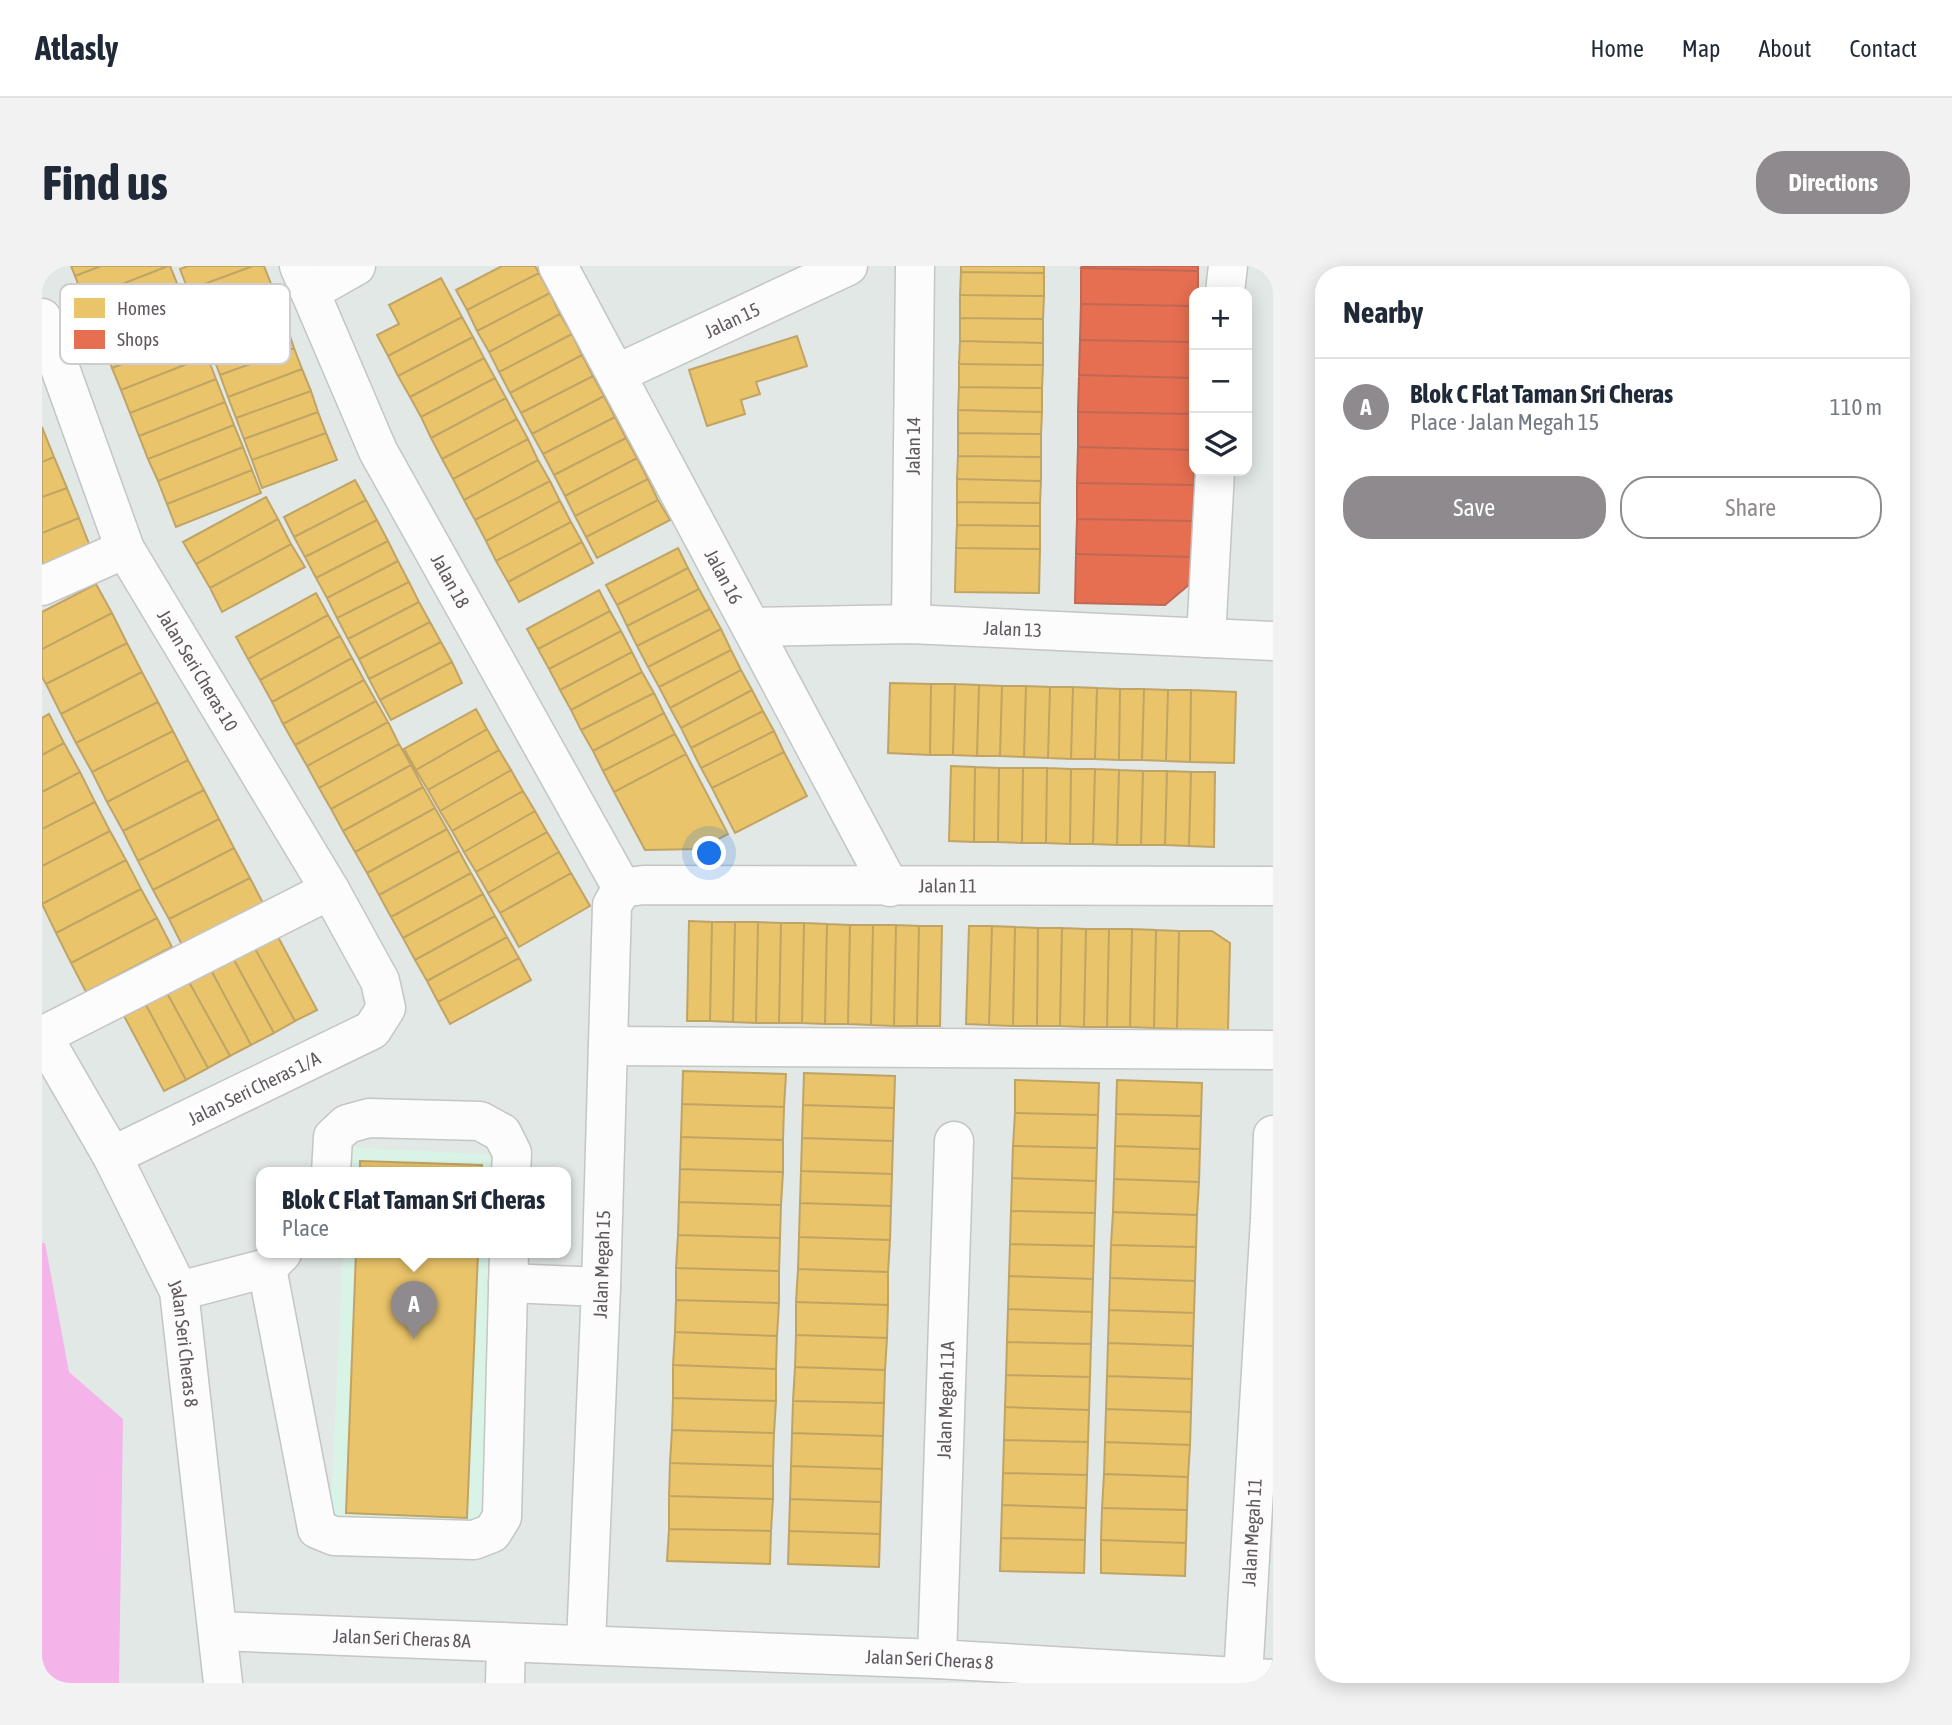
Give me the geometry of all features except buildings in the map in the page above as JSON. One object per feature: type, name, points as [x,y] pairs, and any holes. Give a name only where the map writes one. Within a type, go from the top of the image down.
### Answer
[{"type":"street","points":[[304,279],[356,266]]},
{"type":"street","name":"Jalan 16","points":[[558,266],[890,887]]},
{"type":"street","name":"Jalan 15","points":[[616,373],[848,266]]},
{"type":"street","name":"Jalan 14","points":[[911,624],[915,266]]},
{"type":"street","points":[[1226,287],[1228,266]]},
{"type":"street","name":"Jalan 18","points":[[304,279],[378,451],[622,888]]},
{"type":"street","name":"Jalan Seri Cheras 10","points":[[42,318],[125,550],[330,890],[380,981],[386,1008]]},
{"type":"street","points":[[1206,638],[1215,476]]},
{"type":"street","points":[[42,586],[125,550]]},
{"type":"street","name":"Jalan 13","points":[[752,627],[911,624],[1273,641]]},
{"type":"street","name":"Jalan 11","points":[[622,888],[643,885],[1273,886]]},
{"type":"street","name":"Jalan Megah 15","points":[[586,1644],[601,1287],[612,905],[622,888]]},
{"type":"street","points":[[42,1035],[330,890]]},
{"type":"street","name":"Jalan Seri Cheras 1/A","points":[[112,1156],[372,1030],[386,1008]]},
{"type":"street","name":"Jalan Seri Cheras 8","points":[[42,1035],[112,1156],[179,1291],[223,1683]]},
{"type":"street","points":[[608,1046],[1273,1050]]},
{"type":"street","points":[[331,1167],[333,1137],[347,1124],[369,1118],[480,1121],[502,1133],[512,1153],[512,1167]]},
{"type":"street","name":"Jalan Megah 11","points":[[1258,1678],[1273,1135]]},
{"type":"street","name":"Jalan Megah 11A","points":[[937,1659],[954,1141]]},
{"type":"street","points":[[179,1291],[275,1260],[317,1528],[334,1536],[474,1540],[492,1533],[502,1517],[509,1268],[601,1287]]},
{"type":"street","name":"Jalan Seri Cheras 8A","points":[[218,1631],[586,1644]]},
{"type":"street","points":[[505,1683],[506,1643]]},
{"type":"street","name":"Jalan Seri Cheras 8","points":[[586,1644],[937,1659],[989,1673],[1258,1678]]},
{"type":"shaded area","points":[[348,1147],[502,1155],[501,1167],[346,1167]]},
{"type":"shaded area","points":[[42,1243],[45,1243],[69,1372],[123,1419],[119,1683],[42,1683]]},
{"type":"shaded area","points":[[343,1258],[499,1258],[490,1518],[471,1529],[330,1522]]},
{"type":"place","name":"Blok C Flat Taman Sri Cheras","points":[[414,1339]]}]
